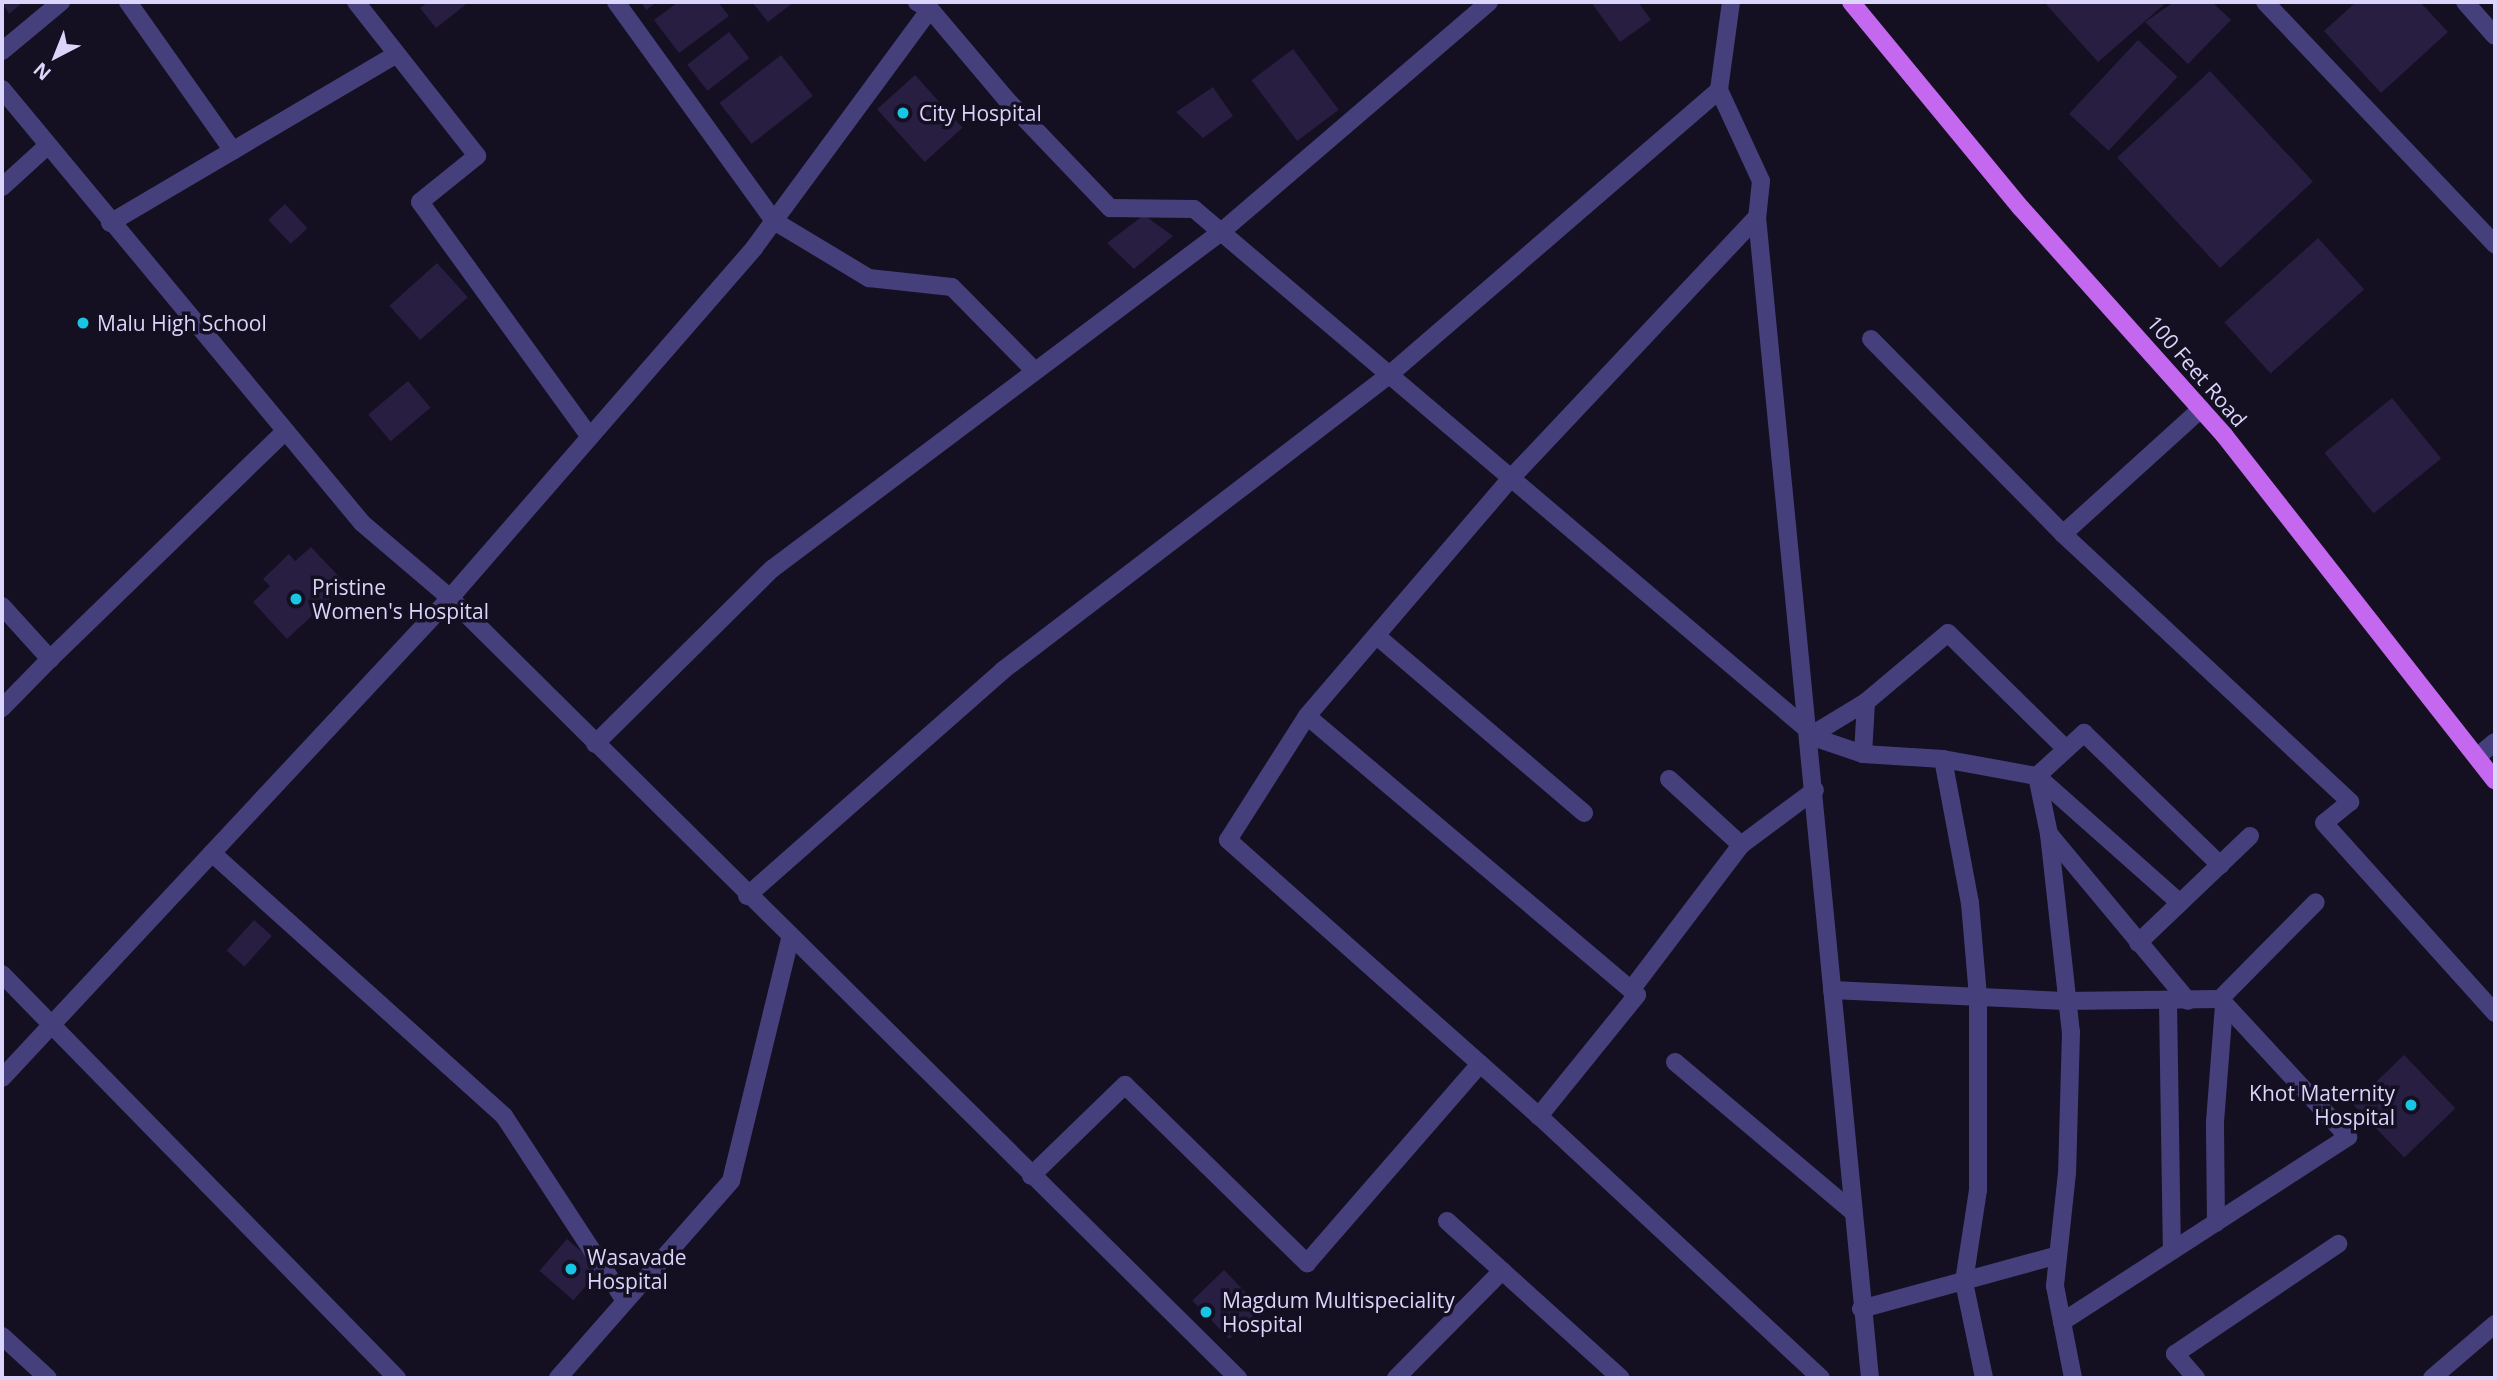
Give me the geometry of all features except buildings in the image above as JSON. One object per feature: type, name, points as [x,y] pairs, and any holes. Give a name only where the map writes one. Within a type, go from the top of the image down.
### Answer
[{"type":"main road","name":"100 Feet Road","points":[[1851,2],[2021,208],[2201,409],[2495,781]]},
{"type":"street","points":[[2,51],[61,2]]},
{"type":"street","points":[[128,2],[233,151]]},
{"type":"street","points":[[356,2],[477,156],[420,202],[590,437]]},
{"type":"street","points":[[616,2],[774,221],[869,278],[952,288],[1033,369]]},
{"type":"street","points":[[595,744],[772,569],[1033,369],[1221,232],[1489,2]]},
{"type":"street","points":[[1731,2],[1720,90],[1761,181],[1757,217],[1810,733],[1861,1309],[1870,1378]]},
{"type":"street","points":[[2265,2],[2495,244]]},
{"type":"street","points":[[2465,2],[2495,36]]},
{"type":"street","points":[[2,1078],[450,598],[590,437],[774,221],[923,5],[1006,99],[1110,208],[1194,209],[1810,733],[1863,754],[1943,759],[2037,776],[2180,903]]},
{"type":"street","points":[[110,223],[396,55]]},
{"type":"street","points":[[2,89],[46,147],[362,523],[450,598],[790,939],[1238,1378]]},
{"type":"street","points":[[747,896],[1002,671],[1389,375],[1720,90]]},
{"type":"street","points":[[2,187],[46,147]]},
{"type":"street","points":[[1757,217],[1511,478],[1378,637],[1307,716],[1228,839],[1539,1116],[1821,1378]]},
{"type":"street","points":[[1871,339],[2063,534],[2350,802],[2325,823],[2495,1013]]},
{"type":"street","points":[[2063,534],[2201,409]]},
{"type":"street","points":[[2,708],[285,431]]},
{"type":"street","points":[[2,607],[50,659]]},
{"type":"street","points":[[1810,733],[1866,702],[1948,633],[2066,749]]},
{"type":"street","points":[[1378,637],[1584,813]]},
{"type":"street","points":[[1863,754],[1866,702]]},
{"type":"street","points":[[1307,716],[1637,995],[1539,1116]]},
{"type":"street","points":[[2037,776],[2084,733],[2220,865]]},
{"type":"street","points":[[2477,757],[2495,742]]},
{"type":"street","points":[[1943,759],[1970,903],[1978,997],[1978,1190],[1964,1282],[1984,1378]]},
{"type":"street","points":[[2037,776],[2049,834],[2064,1001],[2071,1032],[2067,1173],[2055,1286],[2073,1378]]},
{"type":"street","points":[[1669,779],[1741,845]]},
{"type":"street","points":[[1631,990],[1741,845],[1815,790]]},
{"type":"street","points":[[2049,834],[2188,1001]]},
{"type":"street","points":[[2138,943],[2250,836]]},
{"type":"street","points":[[212,853],[504,1116],[625,1301]]},
{"type":"street","points":[[2216,1223],[2215,1122],[2222,1002],[2316,902]]},
{"type":"street","points":[[558,1378],[731,1181],[790,939]]},
{"type":"street","points":[[2,974],[50,1028],[397,1378]]},
{"type":"street","points":[[1832,990],[2064,1001],[2222,1002],[2348,1138],[2062,1322]]},
{"type":"street","points":[[2168,1002],[2172,1251]]},
{"type":"street","points":[[1675,1062],[1852,1211]]},
{"type":"street","points":[[1031,1176],[1125,1085],[1307,1263],[1480,1064]]},
{"type":"street","points":[[1447,1221],[1609,1374]]},
{"type":"street","points":[[2196,1378],[2175,1354],[2338,1244]]},
{"type":"street","points":[[1861,1309],[2058,1255]]},
{"type":"street","points":[[1396,1378],[1502,1271]]},
{"type":"street","points":[[2432,1378],[2495,1324]]},
{"type":"street","points":[[2,1336],[37,1375]]},
{"type":"place","name":"City Hospital","points":[[903,113]]},
{"type":"place","name":"Malu High School","points":[[83,323]]},
{"type":"place","name":"Pristine Women's Hospital","points":[[296,599]]},
{"type":"place","name":"Khot Maternity Hospital","points":[[2411,1105]]},
{"type":"place","name":"Wasavade Hospital","points":[[571,1269]]},
{"type":"place","name":"Magdum Multispeciality Hospital","points":[[1206,1312]]}]
